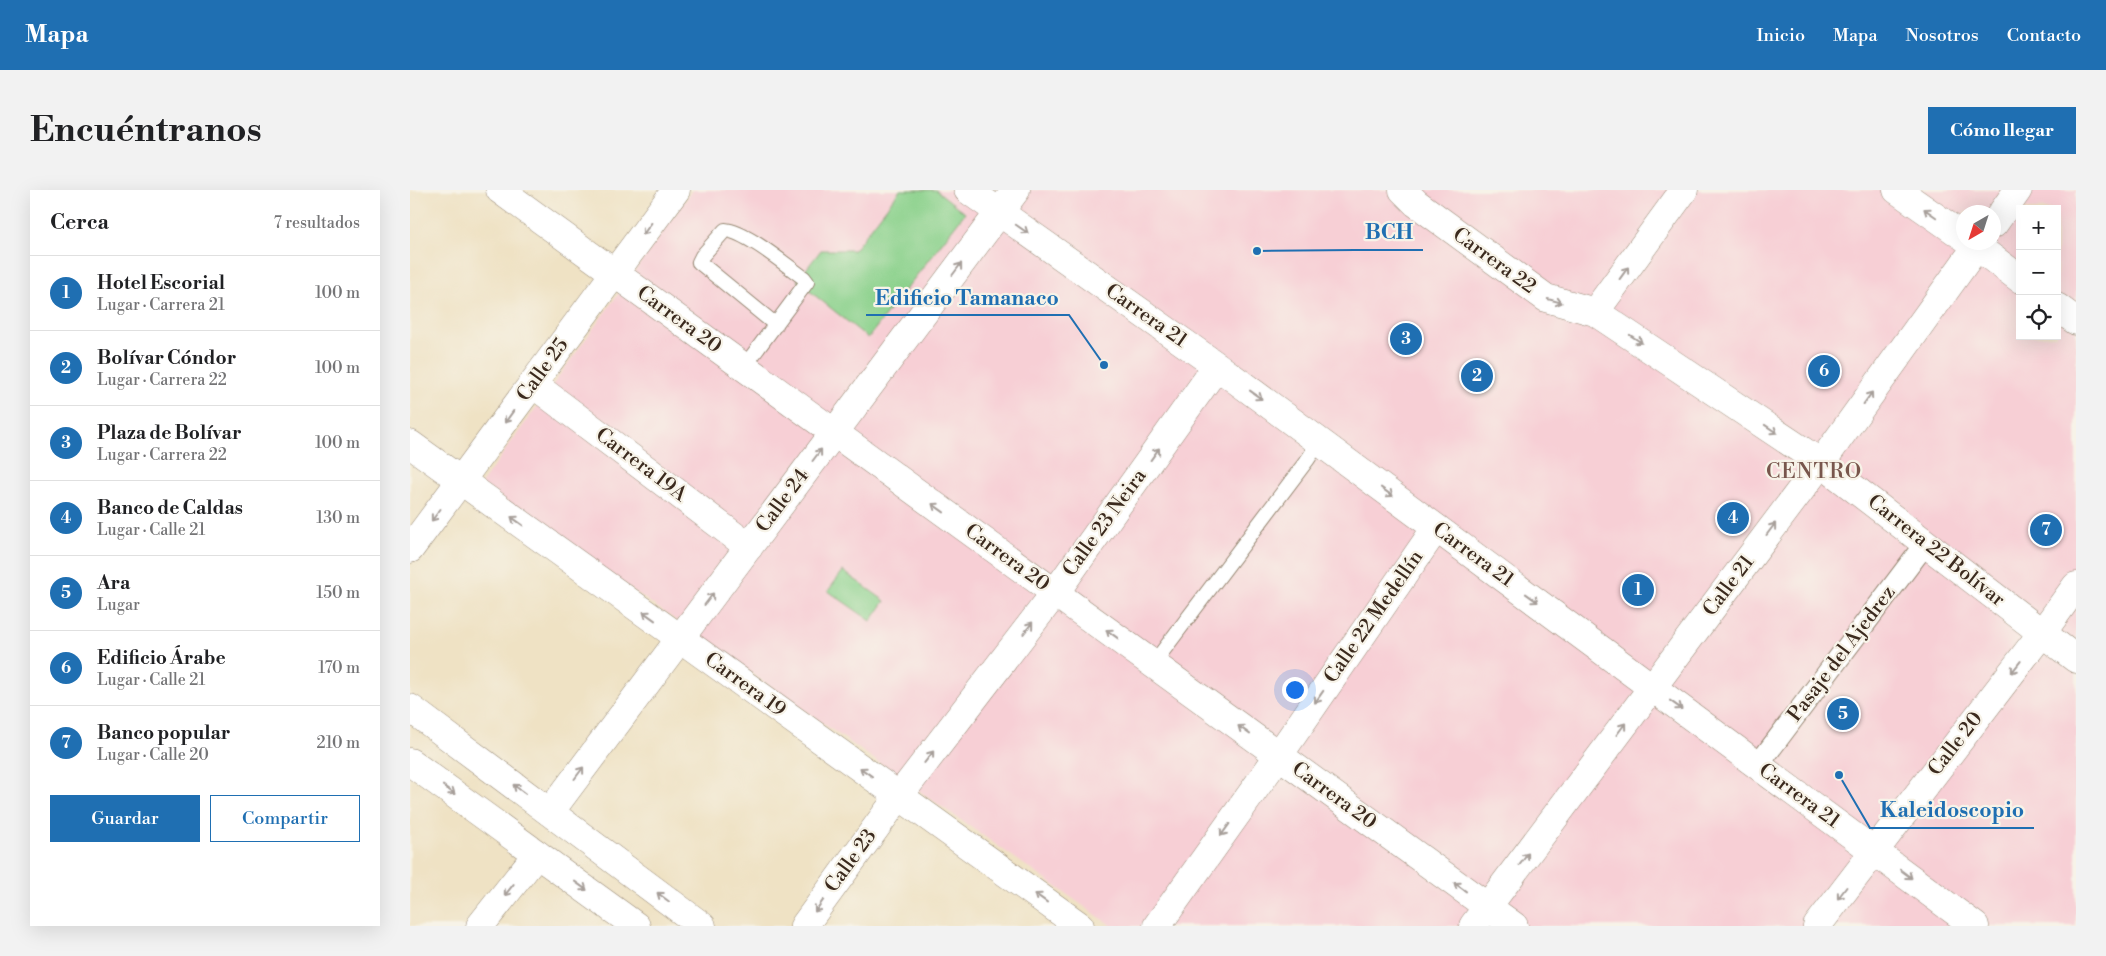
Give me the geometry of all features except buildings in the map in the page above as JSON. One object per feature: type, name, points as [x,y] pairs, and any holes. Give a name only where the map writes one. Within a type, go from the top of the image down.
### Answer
[{"type":"street","name":"Carrera 20","points":[[500,190],[1279,755],[1481,917],[1514,926]]},
{"type":"street","name":"Calle 25","points":[[410,549],[676,190]]},
{"type":"street","name":"Carrera 21","points":[[968,190],[1217,366],[1975,926]]},
{"type":"street","name":"Calle 24","points":[[550,812],[1016,190]]},
{"type":"street","name":"Carrera 22","points":[[1403,190],[1416,203],[1546,298],[1595,312]]},
{"type":"street","points":[[1595,312],[1684,190]]},
{"type":"street","points":[[1897,190],[1956,230]]},
{"type":"street","points":[[2001,214],[2018,190]]},
{"type":"street","name":"Calle 21","points":[[1481,917],[1821,462],[1967,250]]},
{"type":"street","points":[[1983,250],[2016,276]]},
{"type":"street","points":[[2061,310],[2076,321]]},
{"type":"street","name":"Carrera 22 Bolívar","points":[[1595,312],[1821,462],[2076,659]]},
{"type":"street","name":"Calle 23 Neira","points":[[899,796],[1055,593],[1217,366]]},
{"type":"street","name":"Carrera 19A","points":[[533,384],[749,547]]},
{"type":"street","name":"Carrera 19","points":[[410,444],[1080,926]]},
{"type":"street","name":"Calle 22 Medellín","points":[[1157,926],[1279,755],[1436,528]]},
{"type":"street","name":"Pasaje del Ajedrez","points":[[1758,765],[1925,544]]},
{"type":"street","name":"Calle 20","points":[[1817,926],[2076,586]]},
{"type":"street","points":[[410,708],[702,926]]},
{"type":"street","points":[[410,762],[636,926]]},
{"type":"street","name":"Calle 23","points":[[804,926],[899,796]]},
{"type":"street","points":[[480,926],[537,854]]},
{"type":"lane","points":[[744,368],[776,325],[807,282],[745,237],[732,230],[725,230],[699,262],[776,325]]},
{"type":"lane","points":[[1153,664],[1308,460],[1319,442]]},
{"type":"shaded area","points":[[693,190],[2076,190],[2076,926],[1112,926],[481,484]]},
{"type":"green space","points":[[900,190],[936,190],[965,213],[868,338],[797,281],[821,250],[854,250]]},
{"type":"green space","points":[[843,571],[885,601],[871,621],[828,591]]},
{"type":"place","name":"BCH","points":[[1257,251]]},
{"type":"place","name":"Plaza de Bolívar","points":[[1406,339]]},
{"type":"place","name":"Edificio Tamanaco","points":[[1104,365]]},
{"type":"place","name":"Edificio Árabe","points":[[1824,371]]},
{"type":"place","name":"Bolívar Cóndor","points":[[1477,376]]},
{"type":"place","name":"Banco de Caldas","points":[[1733,518]]},
{"type":"place","name":"Banco popular","points":[[2046,530]]},
{"type":"place","name":"Hotel Escorial","points":[[1638,590]]},
{"type":"place","name":"Ara","points":[[1843,714]]},
{"type":"place","name":"Kaleidoscopio","points":[[1839,775]]},
{"type":"district","name":"CENTRO","points":[[1814,472]]}]
